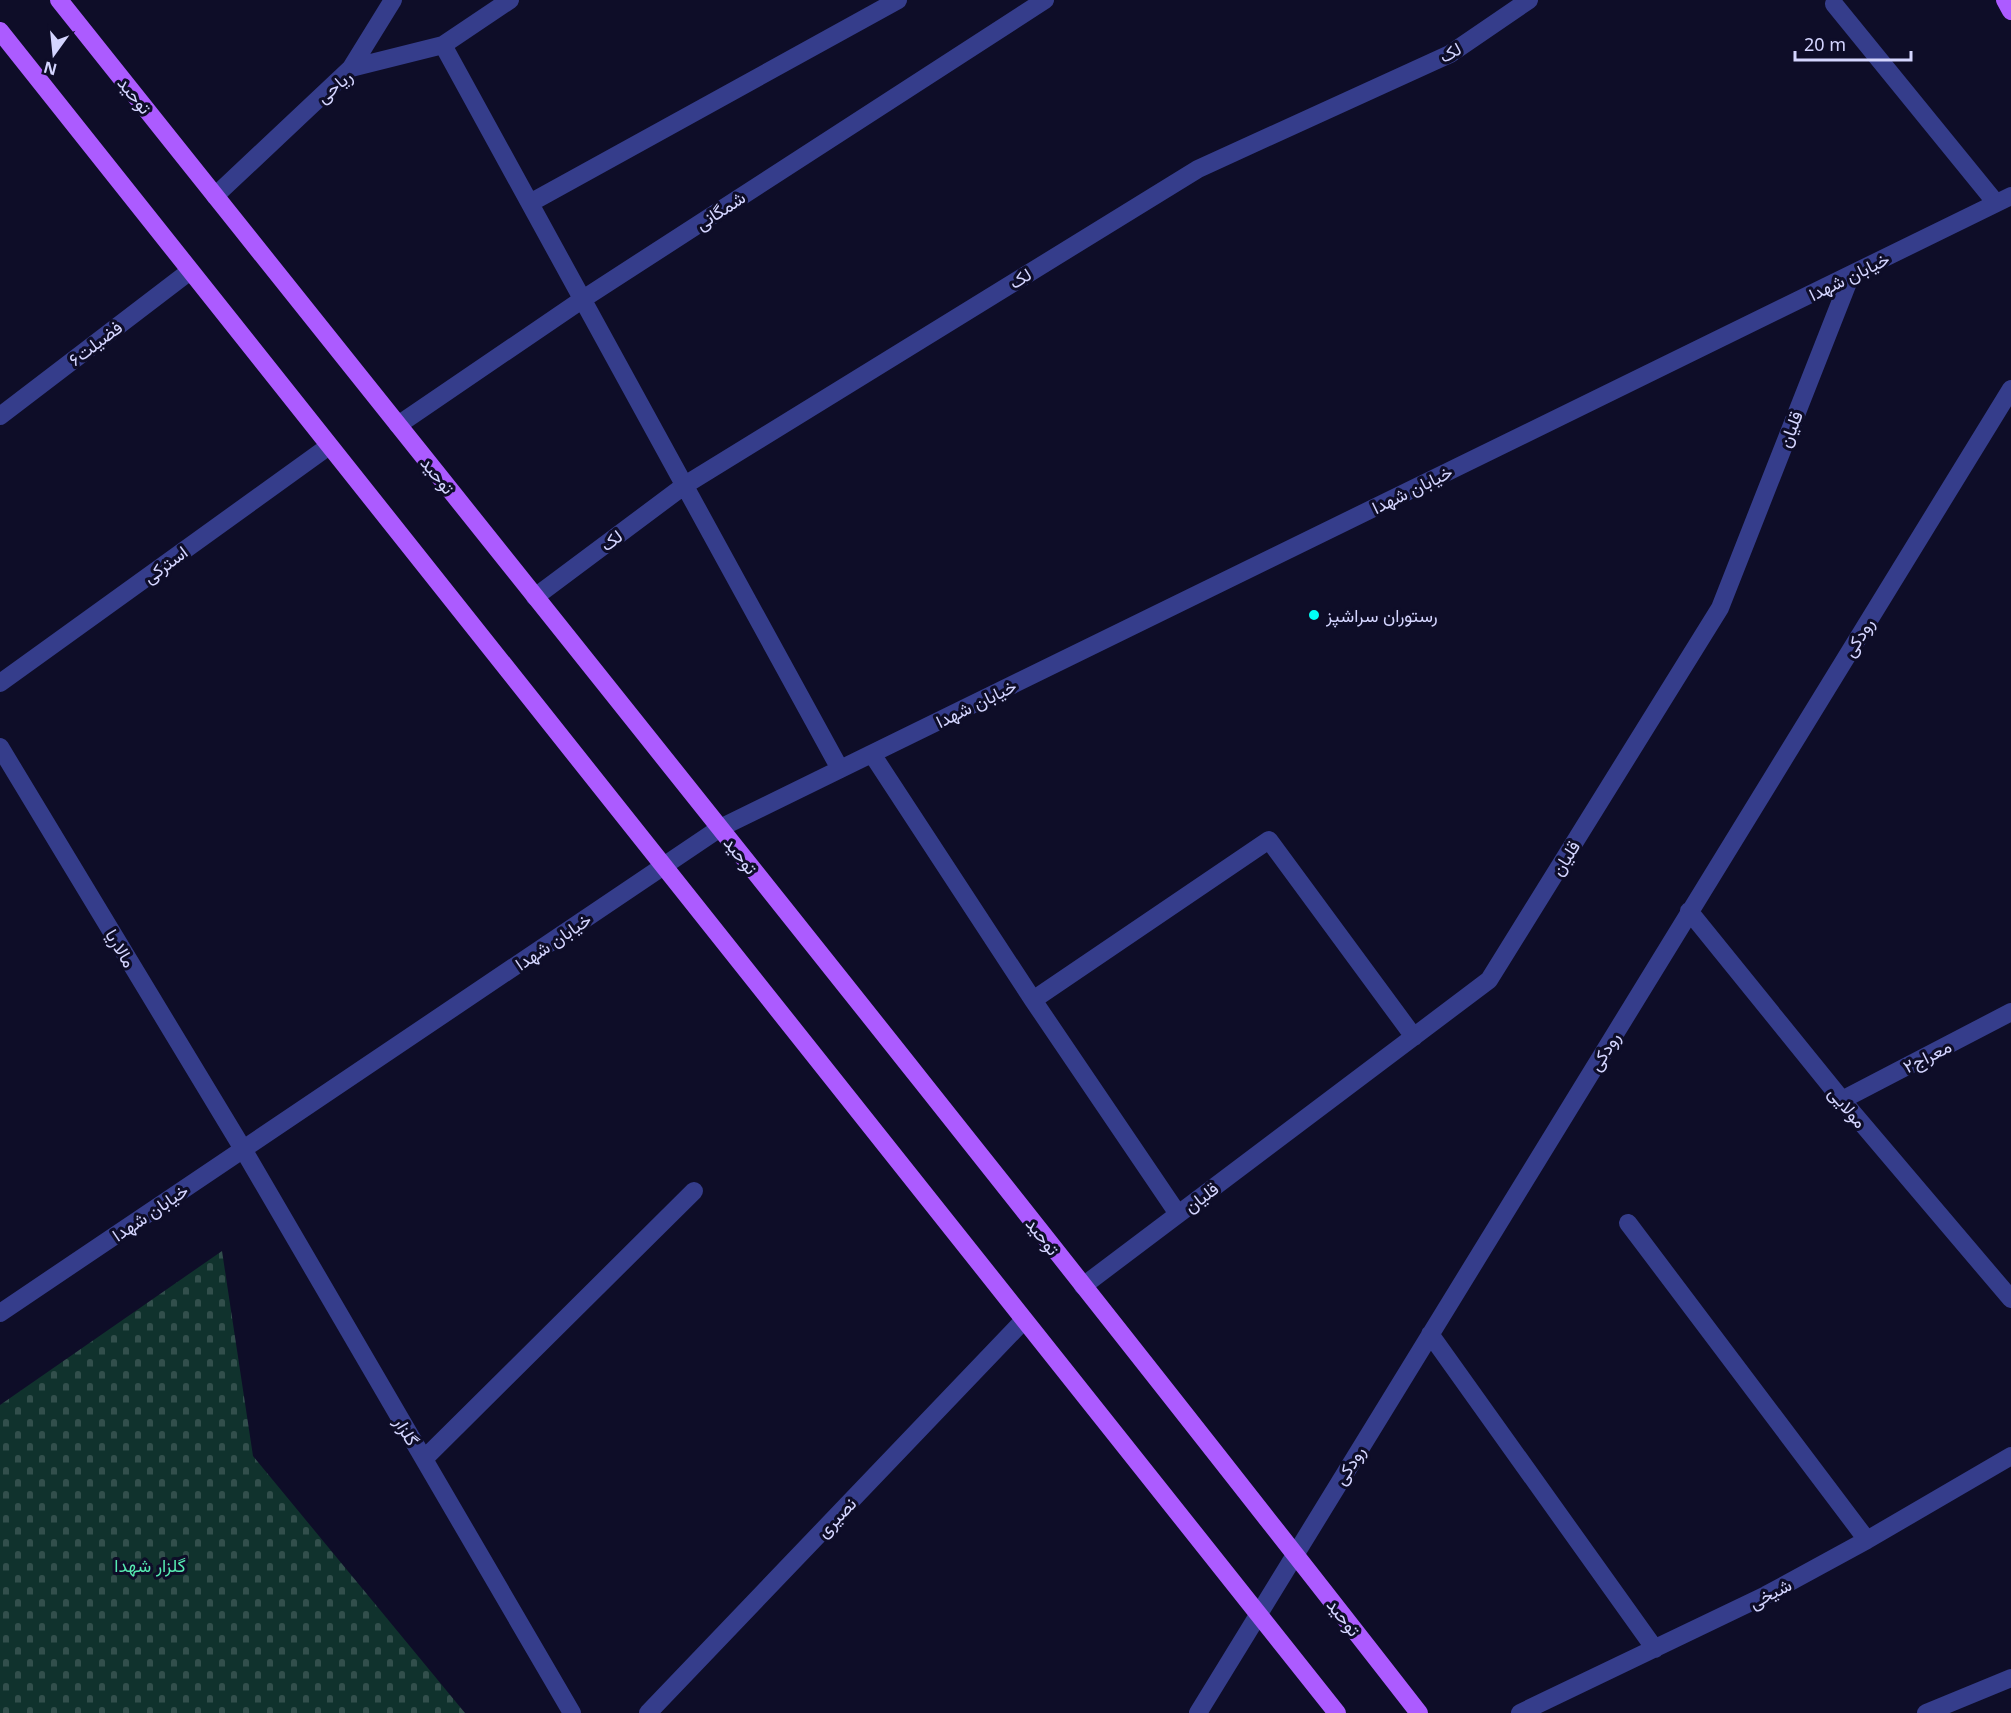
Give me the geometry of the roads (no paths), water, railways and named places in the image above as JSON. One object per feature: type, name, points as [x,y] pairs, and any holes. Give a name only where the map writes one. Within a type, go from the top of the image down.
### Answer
[{"type":"main road","name":"توحید","points":[[59,0],[720,828],[1295,1553],[1419,1713]]},
{"type":"main road","points":[[2005,0],[2011,11]]},
{"type":"main road","points":[[0,31],[1337,1713]]},
{"type":"street","points":[[351,68],[393,0]]},
{"type":"street","name":"ریاحی","points":[[215,196],[351,68],[443,45],[510,0]]},
{"type":"street","points":[[530,203],[898,0]]},
{"type":"street","name":"شمگانی","points":[[398,425],[582,299],[1045,0]]},
{"type":"street","name":"لک","points":[[535,597],[685,485],[1198,169],[1450,54],[1529,0]]},
{"type":"street","points":[[1834,4],[2004,200]]},
{"type":"street","points":[[443,45],[840,769]]},
{"type":"street","name":"خیابان شهدا","points":[[0,1313],[720,828],[2004,200]]},
{"type":"street","name":"فضیلت۶","points":[[0,416],[190,271]]},
{"type":"street","name":"قلیان","points":[[1083,1286],[1489,980],[1720,608],[1851,274]]},
{"type":"street","name":"رودکی","points":[[1198,1713],[2011,389]]},
{"type":"street","name":"استرکی","points":[[0,683],[329,446]]},
{"type":"street","name":"مالاریا","points":[[0,747],[243,1149]]},
{"type":"street","points":[[872,754],[1033,1000],[1178,1214]]},
{"type":"street","points":[[1033,1000],[1269,840],[1414,1037]]},
{"type":"street","name":"مولایی","points":[[1689,911],[1842,1100],[2003,1274],[2011,1299]]},
{"type":"street","name":"معراج۲","points":[[1842,1100],[2011,1012]]},
{"type":"street","name":"گلزار","points":[[243,1149],[572,1713]]},
{"type":"street","points":[[424,1459],[694,1191]]},
{"type":"street","points":[[1628,1223],[1867,1540]]},
{"type":"street","name":"نصیری","points":[[648,1713],[1024,1320]]},
{"type":"street","points":[[1430,1334],[1655,1648]]},
{"type":"street","name":"شیخی","points":[[1520,1713],[1766,1595],[1867,1540],[2011,1456]]},
{"type":"street","points":[[1926,1713],[2011,1678]]},
{"type":"place","name":"رستوران سراشپز","points":[[1314,615]]},
{"type":"park label","name":"گلزار شهدا","points":[[150,1565]]}]
